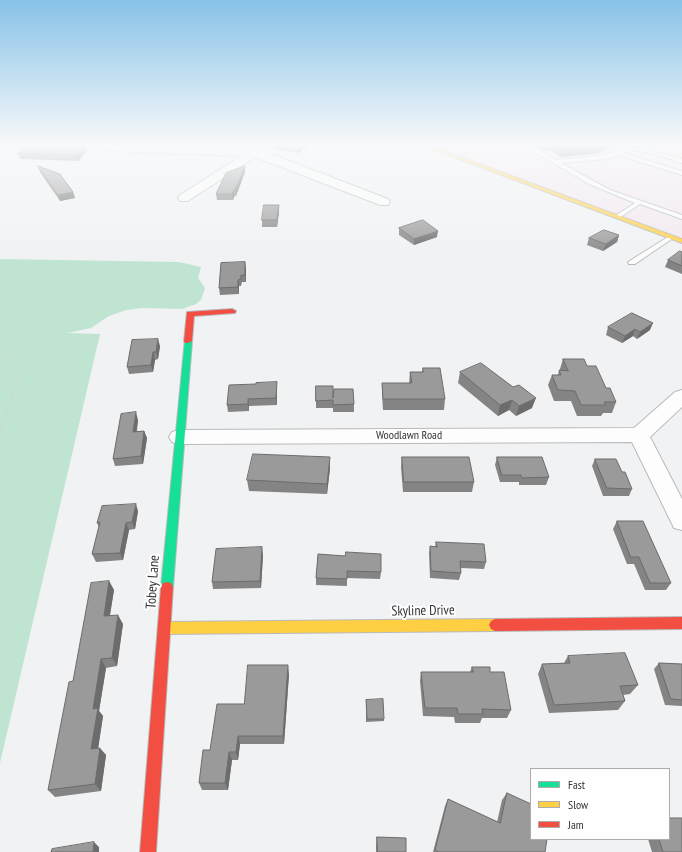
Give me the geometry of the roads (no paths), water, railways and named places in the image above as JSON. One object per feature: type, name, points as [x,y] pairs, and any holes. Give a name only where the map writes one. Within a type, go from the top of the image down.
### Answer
[{"type":"street","points":[[184,198],[206,184]]},
{"type":"street","points":[[338,184],[384,202]]},
{"type":"street","points":[[528,184],[682,241]]},
{"type":"street","name":"Tobey Lane","points":[[148,852],[164,628],[190,314],[232,311]]},
{"type":"street","points":[[682,396],[639,435],[682,521]]},
{"type":"street","name":"Woodlawn Road","points":[[180,437],[639,435]]},
{"type":"street","name":"Skyline Drive","points":[[164,628],[682,623]]},
{"type":"lane","points":[[593,184],[682,217]]},
{"type":"lane","points":[[617,217],[640,202]]},
{"type":"lane","points":[[632,262],[671,237]]}]
